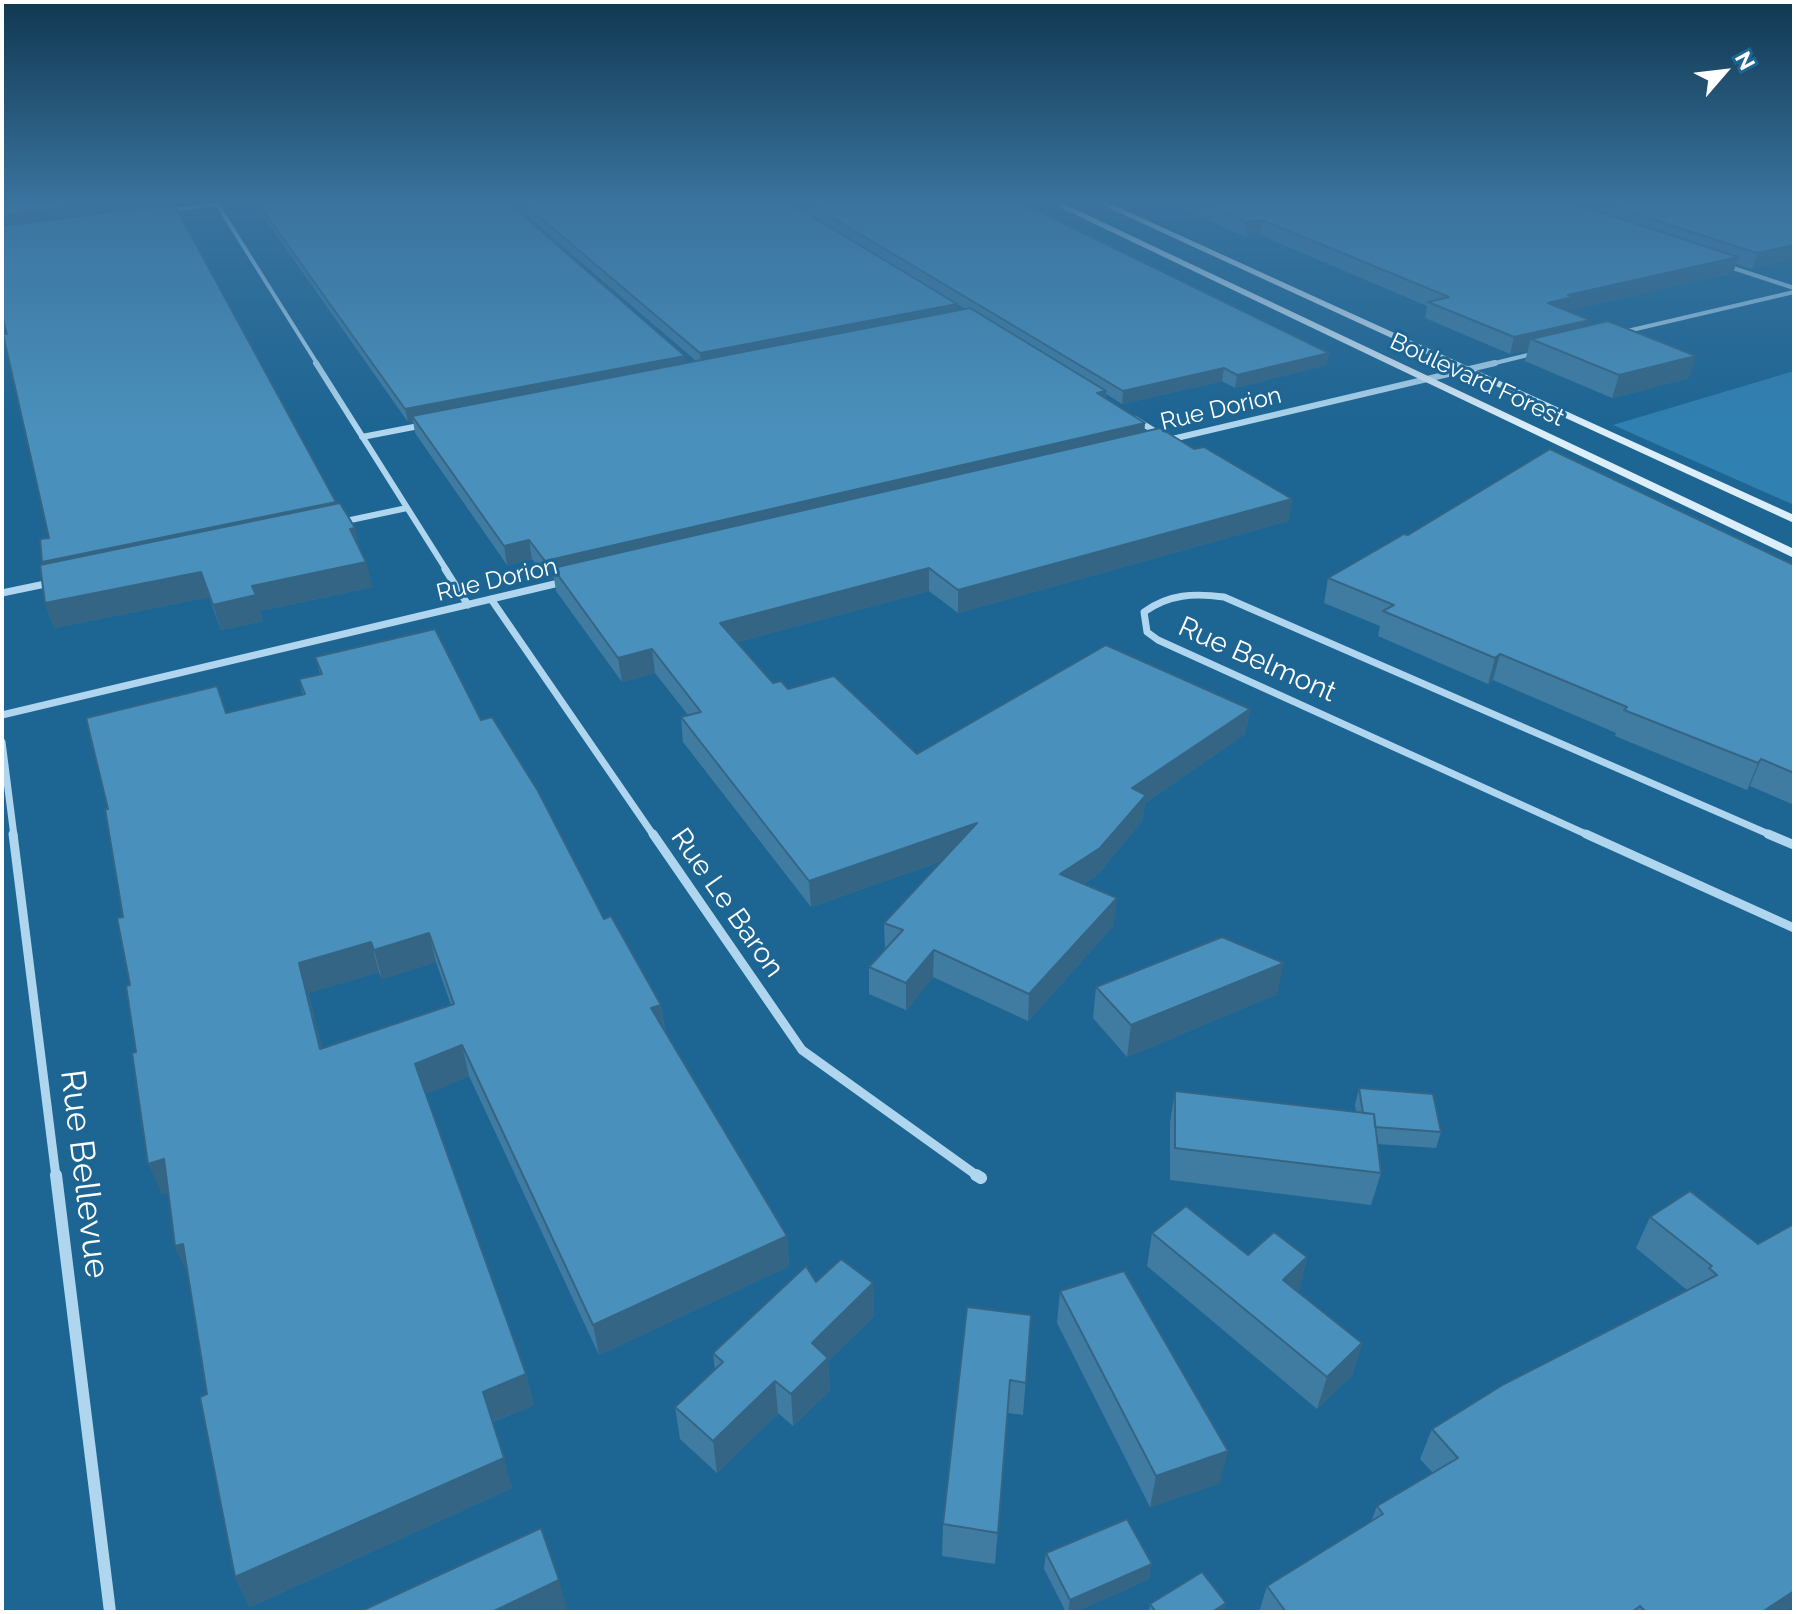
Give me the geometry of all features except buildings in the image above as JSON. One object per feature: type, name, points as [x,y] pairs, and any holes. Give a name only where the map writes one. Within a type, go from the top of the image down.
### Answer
[{"type":"street","points":[[265,278],[468,605]]},
{"type":"street","name":"Boulevard Forest","points":[[1214,278],[1794,554]]},
{"type":"street","name":"Boulevard Forest","points":[[1267,278],[1794,519]]},
{"type":"street","points":[[1762,278],[1794,290]]},
{"type":"street","points":[[1615,334],[1794,290]]},
{"type":"street","name":"Rue Dorion","points":[[1153,443],[1540,352]]},
{"type":"street","points":[[1129,415],[1169,440]]},
{"type":"street","points":[[362,437],[439,422]]},
{"type":"street","points":[[329,524],[407,508]]},
{"type":"street","points":[[2,593],[64,580]]},
{"type":"street","name":"Rue Dorion","points":[[2,715],[568,581]]},
{"type":"street","name":"Rue Belmont","points":[[1794,845],[1224,597],[1197,593],[1172,596],[1144,612],[1147,632],[1158,640],[1794,928]]},
{"type":"street","name":"Rue Le Baron","points":[[491,599],[802,1050],[981,1178]]},
{"type":"street","name":"Rue Bellevue","points":[[2,742],[110,1612]]},
{"type":"shaded area","points":[[1794,371],[1794,505],[1613,425]]}]
